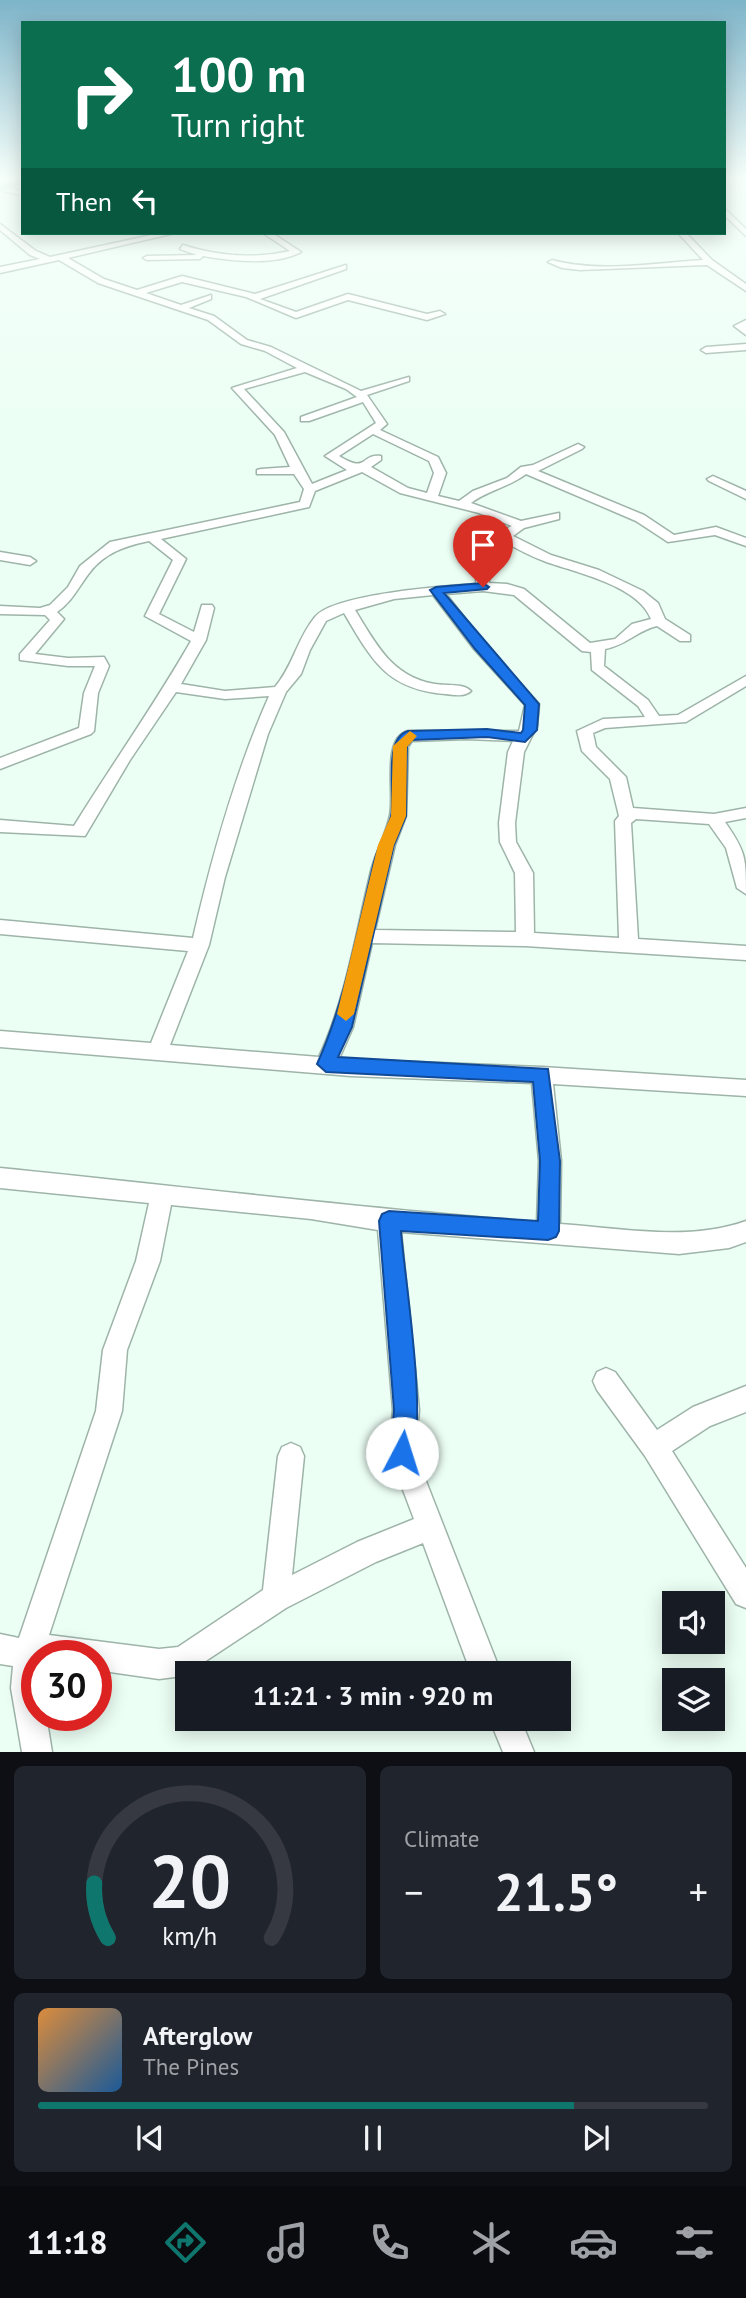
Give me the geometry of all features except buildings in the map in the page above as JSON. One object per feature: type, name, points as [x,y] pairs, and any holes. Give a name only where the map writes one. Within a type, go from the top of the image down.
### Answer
[{"type":"street","points":[[0,270],[40,261]]},
{"type":"street","points":[[67,261],[102,282],[222,323],[252,346],[268,349],[363,396],[382,424],[331,456],[351,468],[362,468],[380,475],[404,491],[432,496],[520,525]]},
{"type":"street","points":[[552,262],[574,267],[709,262],[746,288]]},
{"type":"street","points":[[250,298],[343,267]]},
{"type":"street","points":[[723,273],[746,272]]},
{"type":"street","points":[[138,293],[175,279],[188,279],[296,315],[348,297],[427,317],[440,314]]},
{"type":"street","points":[[181,308],[208,297]]},
{"type":"street","points":[[746,323],[739,326],[746,332]]},
{"type":"street","points":[[235,354],[252,346]]},
{"type":"street","points":[[706,350],[746,347]]},
{"type":"street","points":[[305,369],[237,388],[280,434],[297,470],[310,489]]},
{"type":"street","points":[[305,419],[405,379]]},
{"type":"street","points":[[374,431],[434,459],[440,472],[432,496]]},
{"type":"street","points":[[461,505],[477,493],[511,480],[525,469],[535,468],[578,447]]},
{"type":"street","points":[[0,610],[49,611],[73,589],[85,569],[101,552],[114,545],[304,505],[310,489],[362,468],[377,458]]},
{"type":"street","points":[[525,469],[640,518],[672,539],[716,531],[746,542]]},
{"type":"street","points":[[261,472],[297,470]]},
{"type":"street","points":[[713,479],[746,495]]},
{"type":"street","points":[[483,587],[482,569],[492,538],[503,536],[520,525],[555,516]]},
{"type":"street","points":[[503,536],[547,558],[594,573],[638,594],[653,606],[659,621],[685,638]]},
{"type":"street","points":[[151,537],[180,559],[167,589],[157,600],[152,616],[199,640]]},
{"type":"street","points":[[0,556],[30,561]]},
{"type":"street","points":[[157,1054],[200,944],[216,877],[260,734],[279,691],[294,674],[303,650],[321,618],[393,595],[483,587],[519,592],[580,645],[598,648],[622,641],[638,626],[659,621]]},
{"type":"street","points":[[436,590],[479,646],[532,704],[530,730],[516,752],[507,822],[508,842],[524,873],[525,939]]},
{"type":"street","points":[[0,826],[79,832],[123,759],[163,703],[199,640],[207,608]]},
{"type":"street","points":[[348,609],[381,663],[400,681],[415,686],[464,691]]},
{"type":"street","points":[[0,764],[86,731],[91,693],[102,666],[99,660],[61,662],[25,657],[57,619],[49,611]]},
{"type":"street","points":[[598,648],[597,667],[643,703],[656,722]]},
{"type":"street","points":[[627,816],[618,777],[588,748],[584,732],[603,724],[681,719],[746,680]]},
{"type":"street","points":[[170,687],[225,695],[279,691]]},
{"type":"street","points":[[326,1064],[343,1027],[386,845],[398,816],[401,786],[398,761],[400,746],[408,736],[487,733],[525,738]]},
{"type":"street","points":[[629,947],[623,821],[627,816],[632,813],[714,819],[746,813]]},
{"type":"street","points":[[714,819],[734,847],[746,888]]},
{"type":"street","points":[[0,927],[200,944]]},
{"type":"street","points":[[363,936],[525,939],[746,953]]},
{"type":"street","points":[[0,1039],[157,1054],[746,1088]]},
{"type":"street","points":[[542,1075],[550,1161],[548,1231]]},
{"type":"street","points":[[0,1178],[311,1209],[389,1221],[679,1243],[729,1238],[746,1231]]},
{"type":"street","points":[[37,1752],[26,1688],[14,1651],[109,1411],[116,1350],[148,1261],[162,1195]]},
{"type":"street","points":[[389,1221],[406,1410],[402,1453],[481,1661]]},
{"type":"street","points":[[606,1381],[654,1447],[746,1594]]},
{"type":"street","points":[[654,1447],[702,1416],[746,1399]]},
{"type":"street","points":[[276,1598],[291,1456]]},
{"type":"street","points":[[14,1651],[47,1649],[159,1664],[183,1661],[276,1598],[367,1552],[429,1527]]},
{"type":"street","points":[[510,1731],[519,1752]]},
{"type":"slow traffic","points":[[346,1014],[386,845],[398,816],[401,786],[397,774],[400,746],[410,736]]},
{"type":"route","points":[[402,1453],[406,1410],[389,1221],[548,1231],[550,1161],[542,1075],[351,1068],[326,1064],[343,1027],[386,845],[398,816],[401,786],[397,774],[400,746],[408,736],[487,733],[525,738],[530,730],[532,704],[479,646],[436,590],[483,587]]}]
